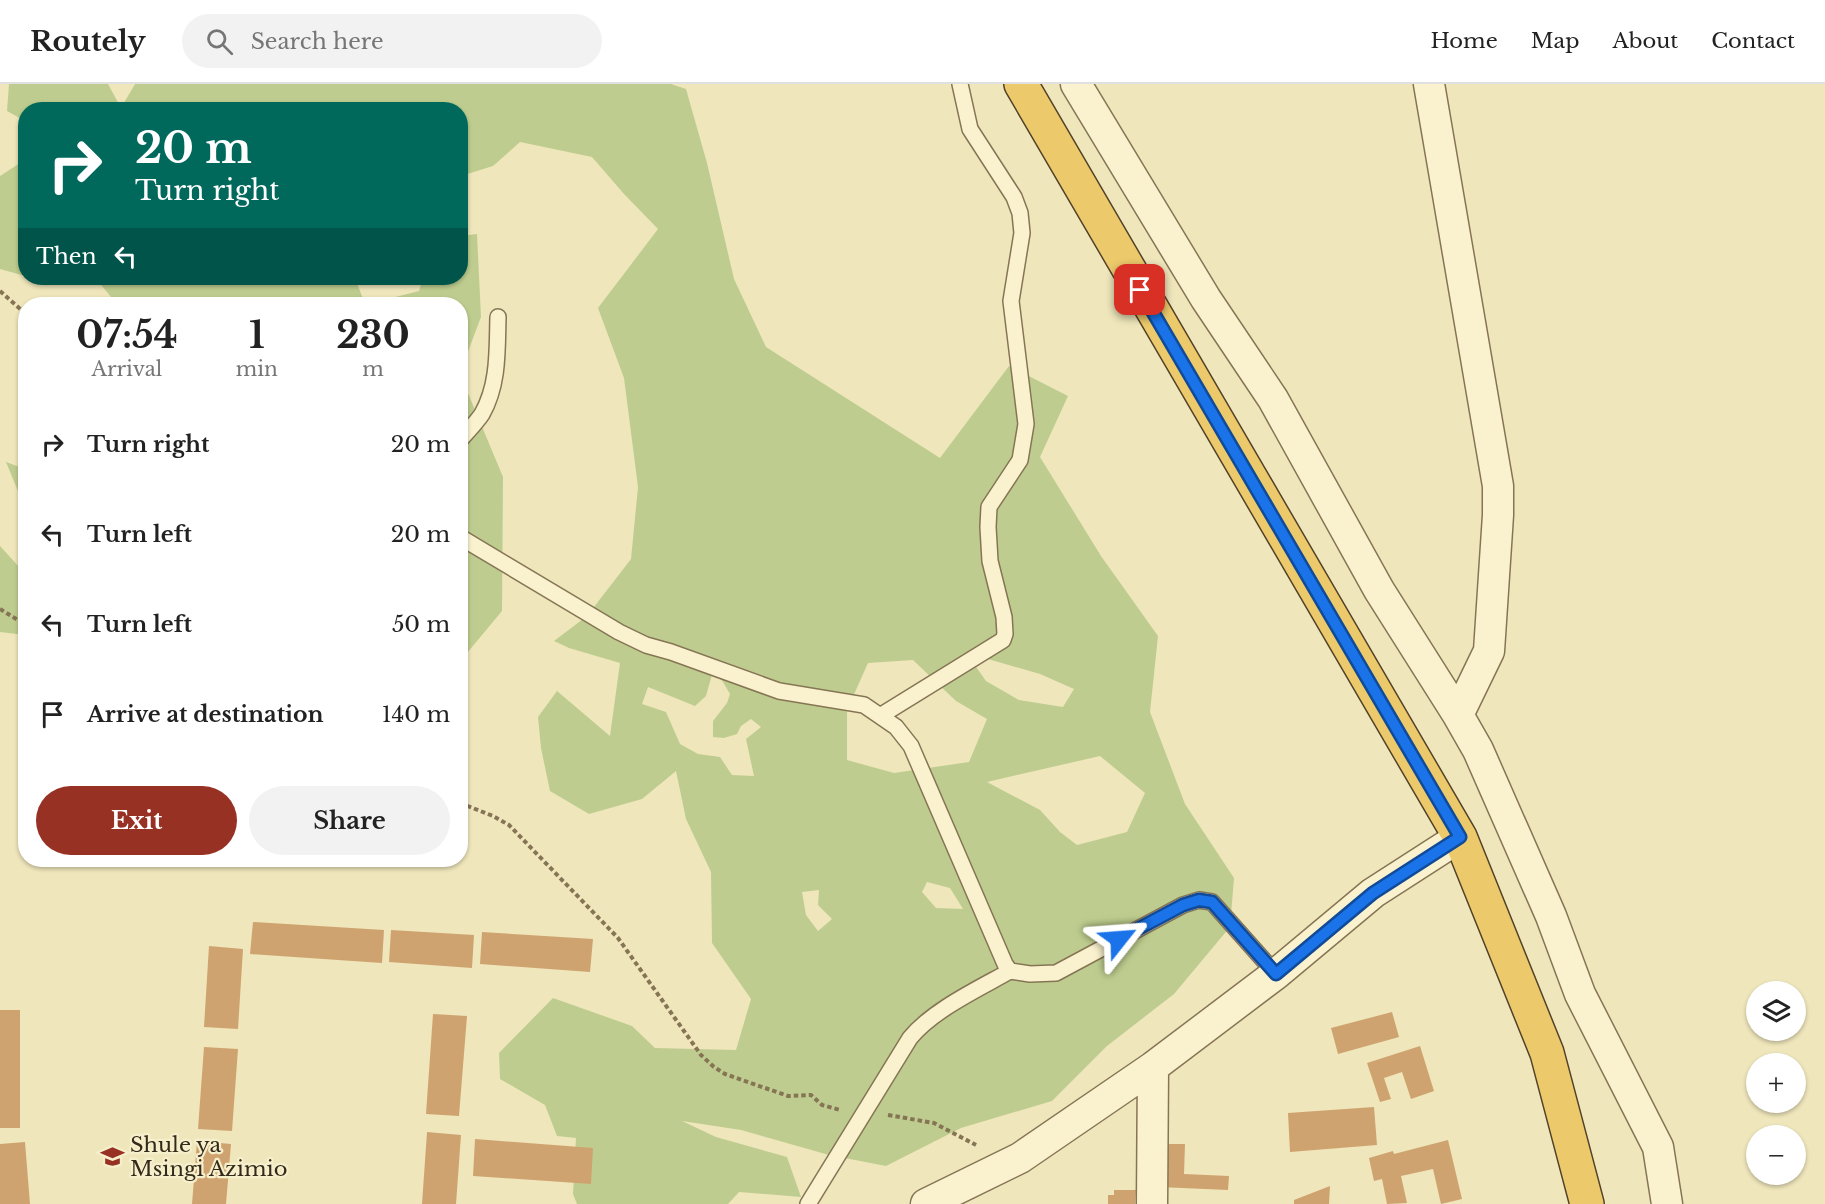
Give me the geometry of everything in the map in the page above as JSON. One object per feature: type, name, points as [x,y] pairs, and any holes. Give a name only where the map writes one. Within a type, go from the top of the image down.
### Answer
[{"type":"highway","points":[[1021,84],[1460,837],[1547,1053],[1587,1204]]},
{"type":"street","points":[[1076,84],[1206,299],[1273,399],[1378,590],[1478,750],[1551,916],[1584,1002],[1658,1147],[1667,1204]]},
{"type":"street","points":[[1429,84],[1498,486],[1489,651],[1458,715]]},
{"type":"street","points":[[926,1204],[1020,1158],[1153,1067],[1276,974],[1373,893],[1460,837]]},
{"type":"street","points":[[1152,1204],[1153,1067]]},
{"type":"lane","points":[[880,716],[1004,640],[1005,634],[1004,617],[990,561],[988,527],[989,507],[1020,460],[1026,424],[1011,301],[1022,233],[1020,213],[1014,197],[970,129],[960,84]]},
{"type":"lane","points":[[468,431],[482,414],[497,368],[498,317]]},
{"type":"lane","points":[[468,542],[619,632],[646,645],[779,691],[864,705],[896,727],[911,746],[1010,971]]},
{"type":"lane","points":[[808,1204],[910,1038],[938,1014],[1010,971],[1030,974],[1056,973],[1183,905],[1199,900],[1212,902],[1276,974]]},
{"type":"path","points":[[0,291],[18,307]]},
{"type":"path","points":[[0,609],[18,620]]},
{"type":"path","points":[[468,806],[501,820],[520,835],[618,938],[701,1055],[714,1067],[725,1074],[788,1096],[811,1095],[822,1105],[862,1118],[892,1115],[934,1123],[980,1148],[1020,1158]]},
{"type":"green space","points":[[9,84],[108,84],[118,102],[18,102],[18,117],[7,111]]},
{"type":"green space","points":[[135,84],[671,84],[686,89],[707,163],[734,279],[766,347],[940,458],[1009,366],[1068,396],[1040,457],[1101,556],[1158,636],[1150,712],[1185,804],[1234,878],[1230,927],[1174,994],[1107,1046],[1052,1101],[961,1128],[886,1166],[829,1155],[741,1130],[682,1121],[716,1137],[787,1157],[801,1197],[739,1192],[728,1204],[577,1204],[573,1194],[576,1138],[557,1136],[545,1105],[500,1079],[499,1053],[553,998],[632,1026],[655,1048],[736,1050],[751,999],[712,943],[711,872],[686,819],[676,771],[642,799],[589,814],[550,791],[541,748],[538,717],[557,691],[610,736],[620,663],[569,648],[554,641],[587,616],[631,559],[638,487],[624,378],[598,308],[658,229],[592,157],[520,142],[493,166],[468,174],[468,102],[124,102]],"holes":[[[976,649],[988,659],[1040,674],[1074,689],[1063,707],[1019,700],[986,681],[974,664]],[[913,660],[956,701],[987,719],[969,762],[894,773],[847,760],[847,710],[868,663]],[[713,671],[730,694],[727,703],[713,721],[713,737],[724,738],[737,734],[741,726],[751,719],[761,727],[746,739],[754,776],[732,775],[720,757],[698,754],[680,744],[666,712],[642,704],[648,687],[695,706],[706,696]],[[1100,756],[1145,793],[1127,832],[1077,845],[1060,832],[1040,810],[987,782]],[[927,882],[950,888],[963,909],[936,908],[922,892]],[[819,890],[818,905],[832,919],[818,931],[806,915],[802,892]]]},
{"type":"green space","points":[[18,164],[18,274],[0,269],[0,176]]},
{"type":"green space","points":[[477,234],[481,317],[468,351],[468,297],[395,297],[419,291],[421,285],[468,285],[468,235]]},
{"type":"green space","points":[[101,285],[358,285],[362,297],[111,297]]},
{"type":"green space","points":[[468,393],[503,477],[502,611],[468,652]]},
{"type":"green space","points":[[6,462],[18,466],[18,491]]},
{"type":"green space","points":[[0,546],[18,566],[18,634],[0,632]]},
{"type":"building","points":[[253,922],[384,930],[382,963],[250,954]]},
{"type":"building","points":[[391,930],[474,935],[472,968],[389,962]]},
{"type":"building","points":[[482,932],[593,939],[590,972],[480,964]]},
{"type":"building","points":[[209,946],[243,949],[238,1029],[204,1027]]},
{"type":"building","points":[[0,1010],[20,1010],[20,1128],[0,1128]]},
{"type":"building","points":[[1392,1012],[1399,1037],[1338,1054],[1331,1028]]},
{"type":"building","points":[[433,1014],[467,1016],[459,1116],[426,1114]]},
{"type":"building","points":[[1420,1046],[1434,1091],[1411,1099],[1402,1072],[1384,1078],[1391,1099],[1380,1102],[1367,1063]]},
{"type":"building","points":[[204,1047],[238,1049],[232,1131],[198,1129]]},
{"type":"building","points":[[1374,1107],[1377,1145],[1290,1152],[1288,1113]]},
{"type":"building","points":[[427,1132],[461,1135],[456,1204],[422,1204]]},
{"type":"building","points":[[475,1139],[593,1148],[591,1184],[473,1176]]},
{"type":"building","points":[[1448,1140],[1462,1199],[1441,1204],[1433,1169],[1401,1176],[1407,1203],[1387,1204],[1382,1179],[1374,1181],[1369,1158]]},
{"type":"building","points":[[197,1141],[231,1144],[226,1204],[192,1204]]},
{"type":"building","points":[[25,1142],[30,1204],[0,1204],[0,1144]]},
{"type":"building","points":[[1161,1144],[1185,1144],[1184,1174],[1229,1176],[1228,1190],[1159,1187]]},
{"type":"building","points":[[1330,1186],[1329,1204],[1294,1204],[1294,1200]]},
{"type":"building","points":[[1114,1190],[1136,1190],[1135,1204],[1108,1204],[1108,1195],[1114,1195]]},
{"type":"place","name":"Shule ya Msingi Azimio","points":[[112,1157]]},
{"type":"route","points":[[1119,939],[1183,905],[1199,900],[1212,902],[1276,974],[1373,893],[1460,837],[1140,290]]}]
